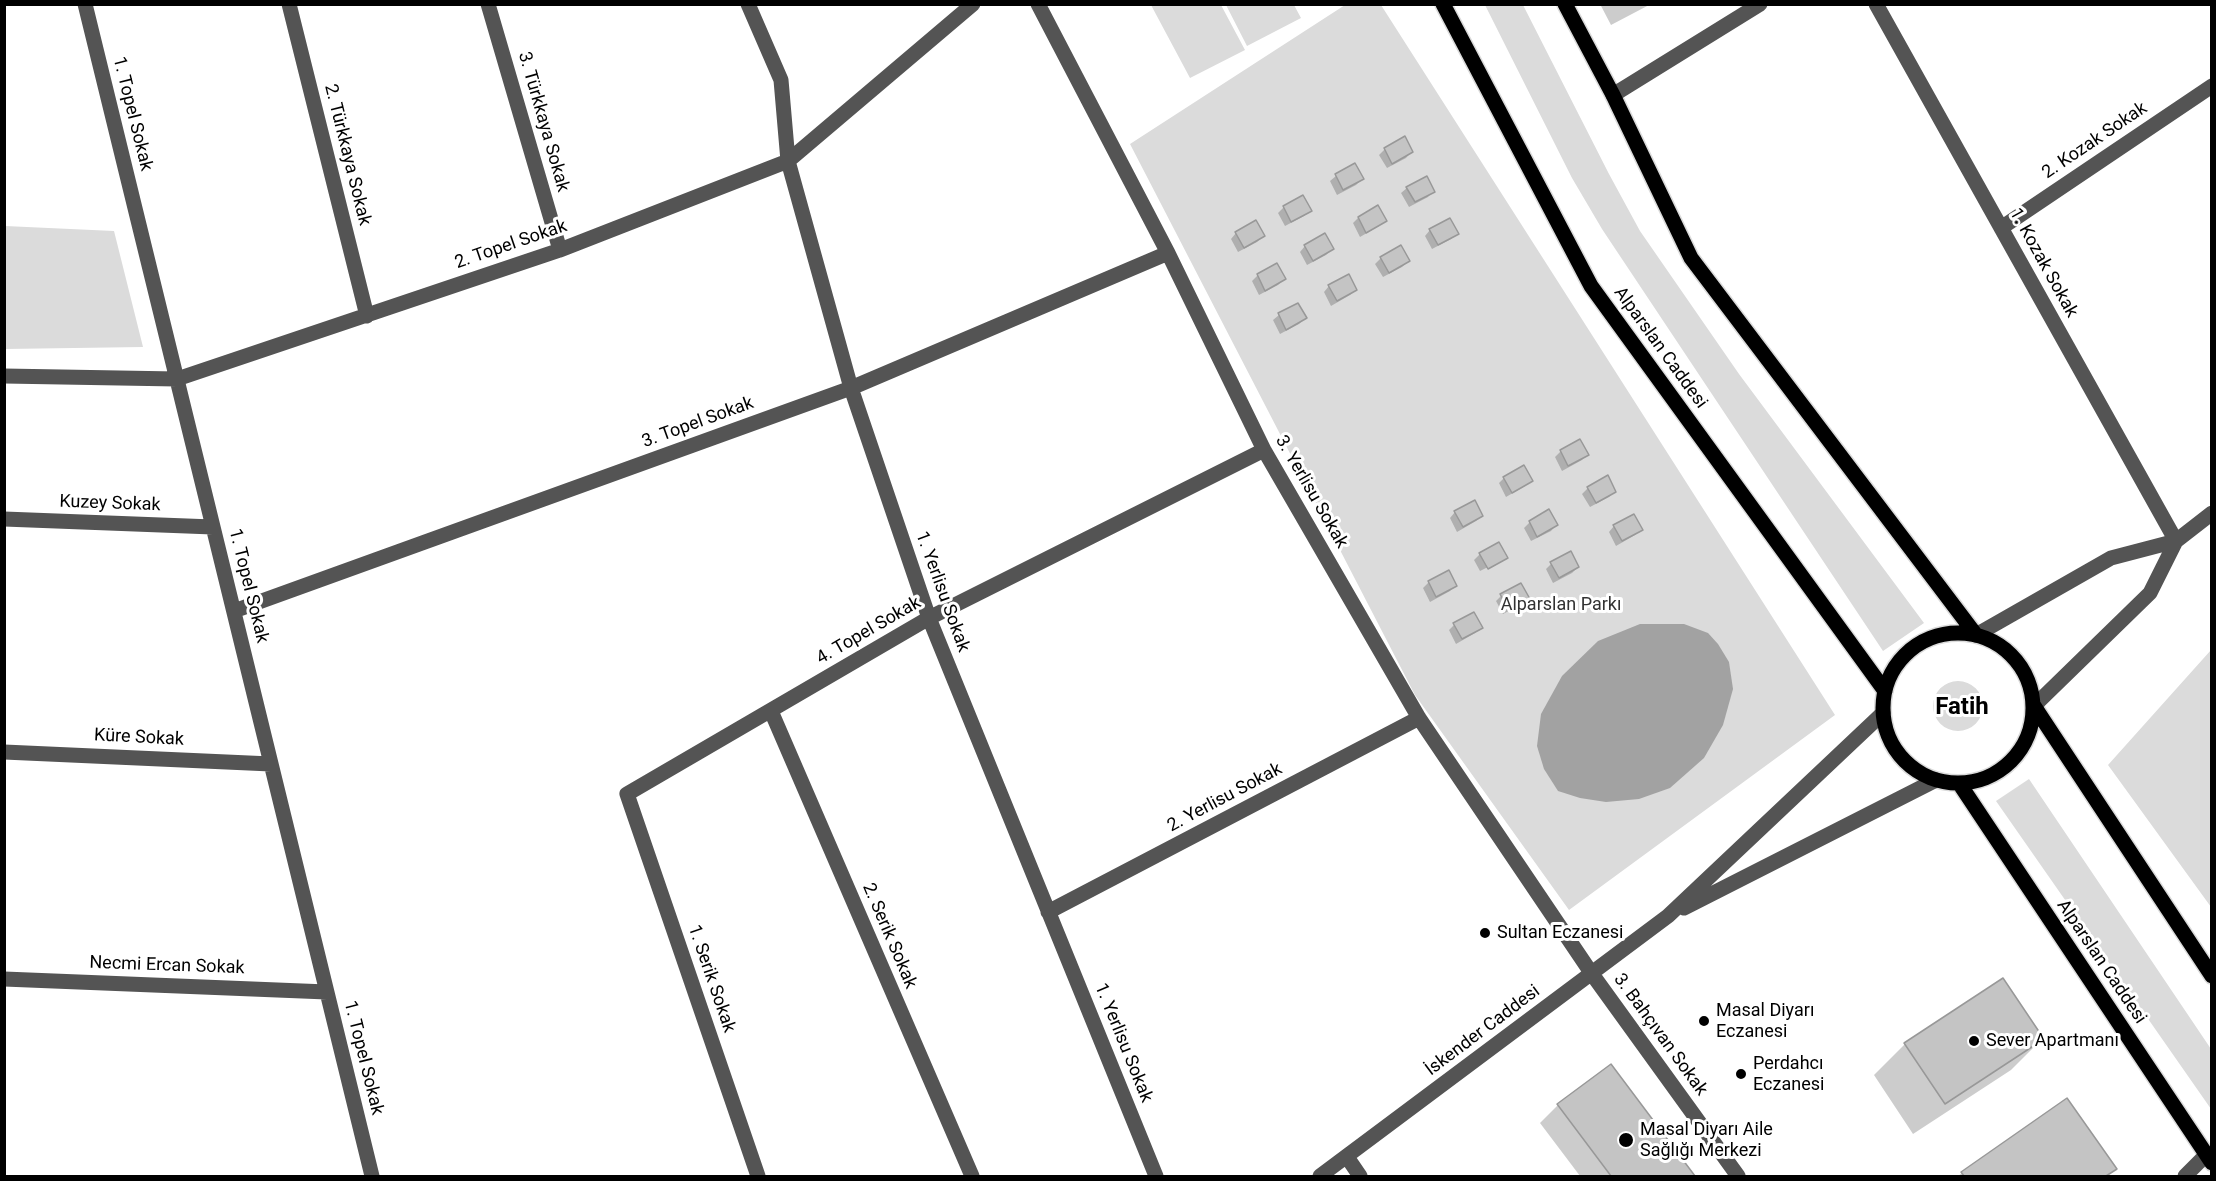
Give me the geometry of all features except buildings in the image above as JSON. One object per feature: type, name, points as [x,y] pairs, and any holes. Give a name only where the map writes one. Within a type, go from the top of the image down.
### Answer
[{"type":"main road","name":"Alparslan Caddesi","points":[[1443,4],[1591,286],[1885,691]]},
{"type":"main road","points":[[1565,4],[1613,95],[1691,258],[1976,635]]},
{"type":"main road","points":[[1952,633],[1976,635],[1999,644],[2017,661],[2029,682],[2034,706],[2030,730],[2019,753],[2001,770],[1981,779],[1959,783],[1936,780],[1916,770],[1900,754],[1888,735],[1883,713],[1885,691],[1893,670],[1907,652],[1921,643],[1952,633]]},
{"type":"main road","points":[[2034,706],[2211,976]]},
{"type":"main road","name":"Alparslan Caddesi","points":[[1959,783],[2209,1159]]},
{"type":"street","name":"1. Topel Sokak","points":[[85,4],[372,1176]]},
{"type":"street","name":"2. Türkkaya Sokak","points":[[289,4],[367,316]]},
{"type":"street","name":"3. Türkkaya Sokak","points":[[488,4],[560,250]]},
{"type":"street","name":"1. Yerlisu Sokak","points":[[748,4],[781,80],[788,161],[851,388],[929,618],[1156,1176]]},
{"type":"street","name":"2. Topel Sokak","points":[[4,376],[177,379],[560,250],[788,161],[973,4]]},
{"type":"street","name":"3. Yerlisu Sokak","points":[[1038,4],[1168,253],[1264,450],[1419,718],[1592,974]]},
{"type":"street","points":[[1613,95],[1760,4]]},
{"type":"street","name":"1. Kozak Sokak","points":[[1876,4],[2176,541]]},
{"type":"street","name":"2. Kozak Sokak","points":[[2001,228],[2211,86]]},
{"type":"street","name":"3. Topel Sokak","points":[[234,611],[851,388],[1168,253]]},
{"type":"street","name":"4. Topel Sokak","points":[[627,794],[929,618],[1264,450]]},
{"type":"street","points":[[1976,635],[2111,558],[2176,541],[2211,513]]},
{"type":"street","name":"Kuzey Sokak","points":[[4,519],[213,527]]},
{"type":"street","points":[[2034,706],[2150,593],[2176,541]]},
{"type":"street","name":"2. Serik Sokak","points":[[771,711],[972,1176]]},
{"type":"street","points":[[1668,916],[1883,713]]},
{"type":"street","name":"2. Yerlisu Sokak","points":[[1048,912],[1419,718]]},
{"type":"street","name":"Küre Sokak","points":[[4,752],[271,764]]},
{"type":"street","points":[[1668,916],[1936,780]]},
{"type":"street","name":"1. Serik Sokak","points":[[627,794],[758,1176]]},
{"type":"street","name":"İskender Caddesi","points":[[1320,1176],[1668,916]]},
{"type":"street","name":"3. Bahçıvan Sokak","points":[[1592,974],[1738,1176]]},
{"type":"street","name":"Necmi Ercan Sokak","points":[[4,979],[327,993]]},
{"type":"street","points":[[1347,1157],[1360,1176]]},
{"type":"street","points":[[2185,1176],[2209,1159]]},
{"type":"green space","points":[[1151,5],[1221,5],[1245,50],[1190,78]]},
{"type":"green space","points":[[1226,5],[1294,5],[1301,18],[1247,46]]},
{"type":"green space","name":"Alparslan Parkı","points":[[1345,5],[1381,5],[1835,715],[1569,910],[1415,695],[1130,144]]},
{"type":"green space","points":[[1485,5],[1523,5],[1640,231],[1739,374],[1924,623],[1883,651],[1602,229],[1572,178]]},
{"type":"green space","points":[[5,226],[114,231],[143,347],[5,349]]},
{"type":"green space","points":[[2211,650],[2211,907],[2108,765]]},
{"type":"green space","points":[[1958,681],[1967,683],[1978,692],[1983,706],[1981,715],[1972,726],[1958,731],[1949,729],[1938,720],[1933,706],[1935,697],[1944,686]]},
{"type":"green space","points":[[2029,779],[2211,1049],[2211,1109],[1996,801]]},
{"type":"shaded area","points":[[1640,624],[1684,624],[1708,633],[1718,644],[1729,662],[1733,689],[1723,725],[1704,758],[1670,788],[1639,799],[1606,802],[1580,798],[1558,791],[1544,769],[1537,746],[1541,714],[1562,676],[1598,641]]},
{"type":"place","name":"Sultan Eczanesi","points":[[1485,933]]},
{"type":"place","name":"Masal Diyarı Eczanesi","points":[[1704,1021]]},
{"type":"place","name":"Sever Apartmanı","points":[[1974,1041]]},
{"type":"place","name":"Perdahcı Eczanesi","points":[[1741,1074]]},
{"type":"place","name":"Masal Diyarı Aile Sağlığı Merkezi","points":[[1626,1140]]},
{"type":"district","name":"Fatih","points":[[1962,708]]}]
